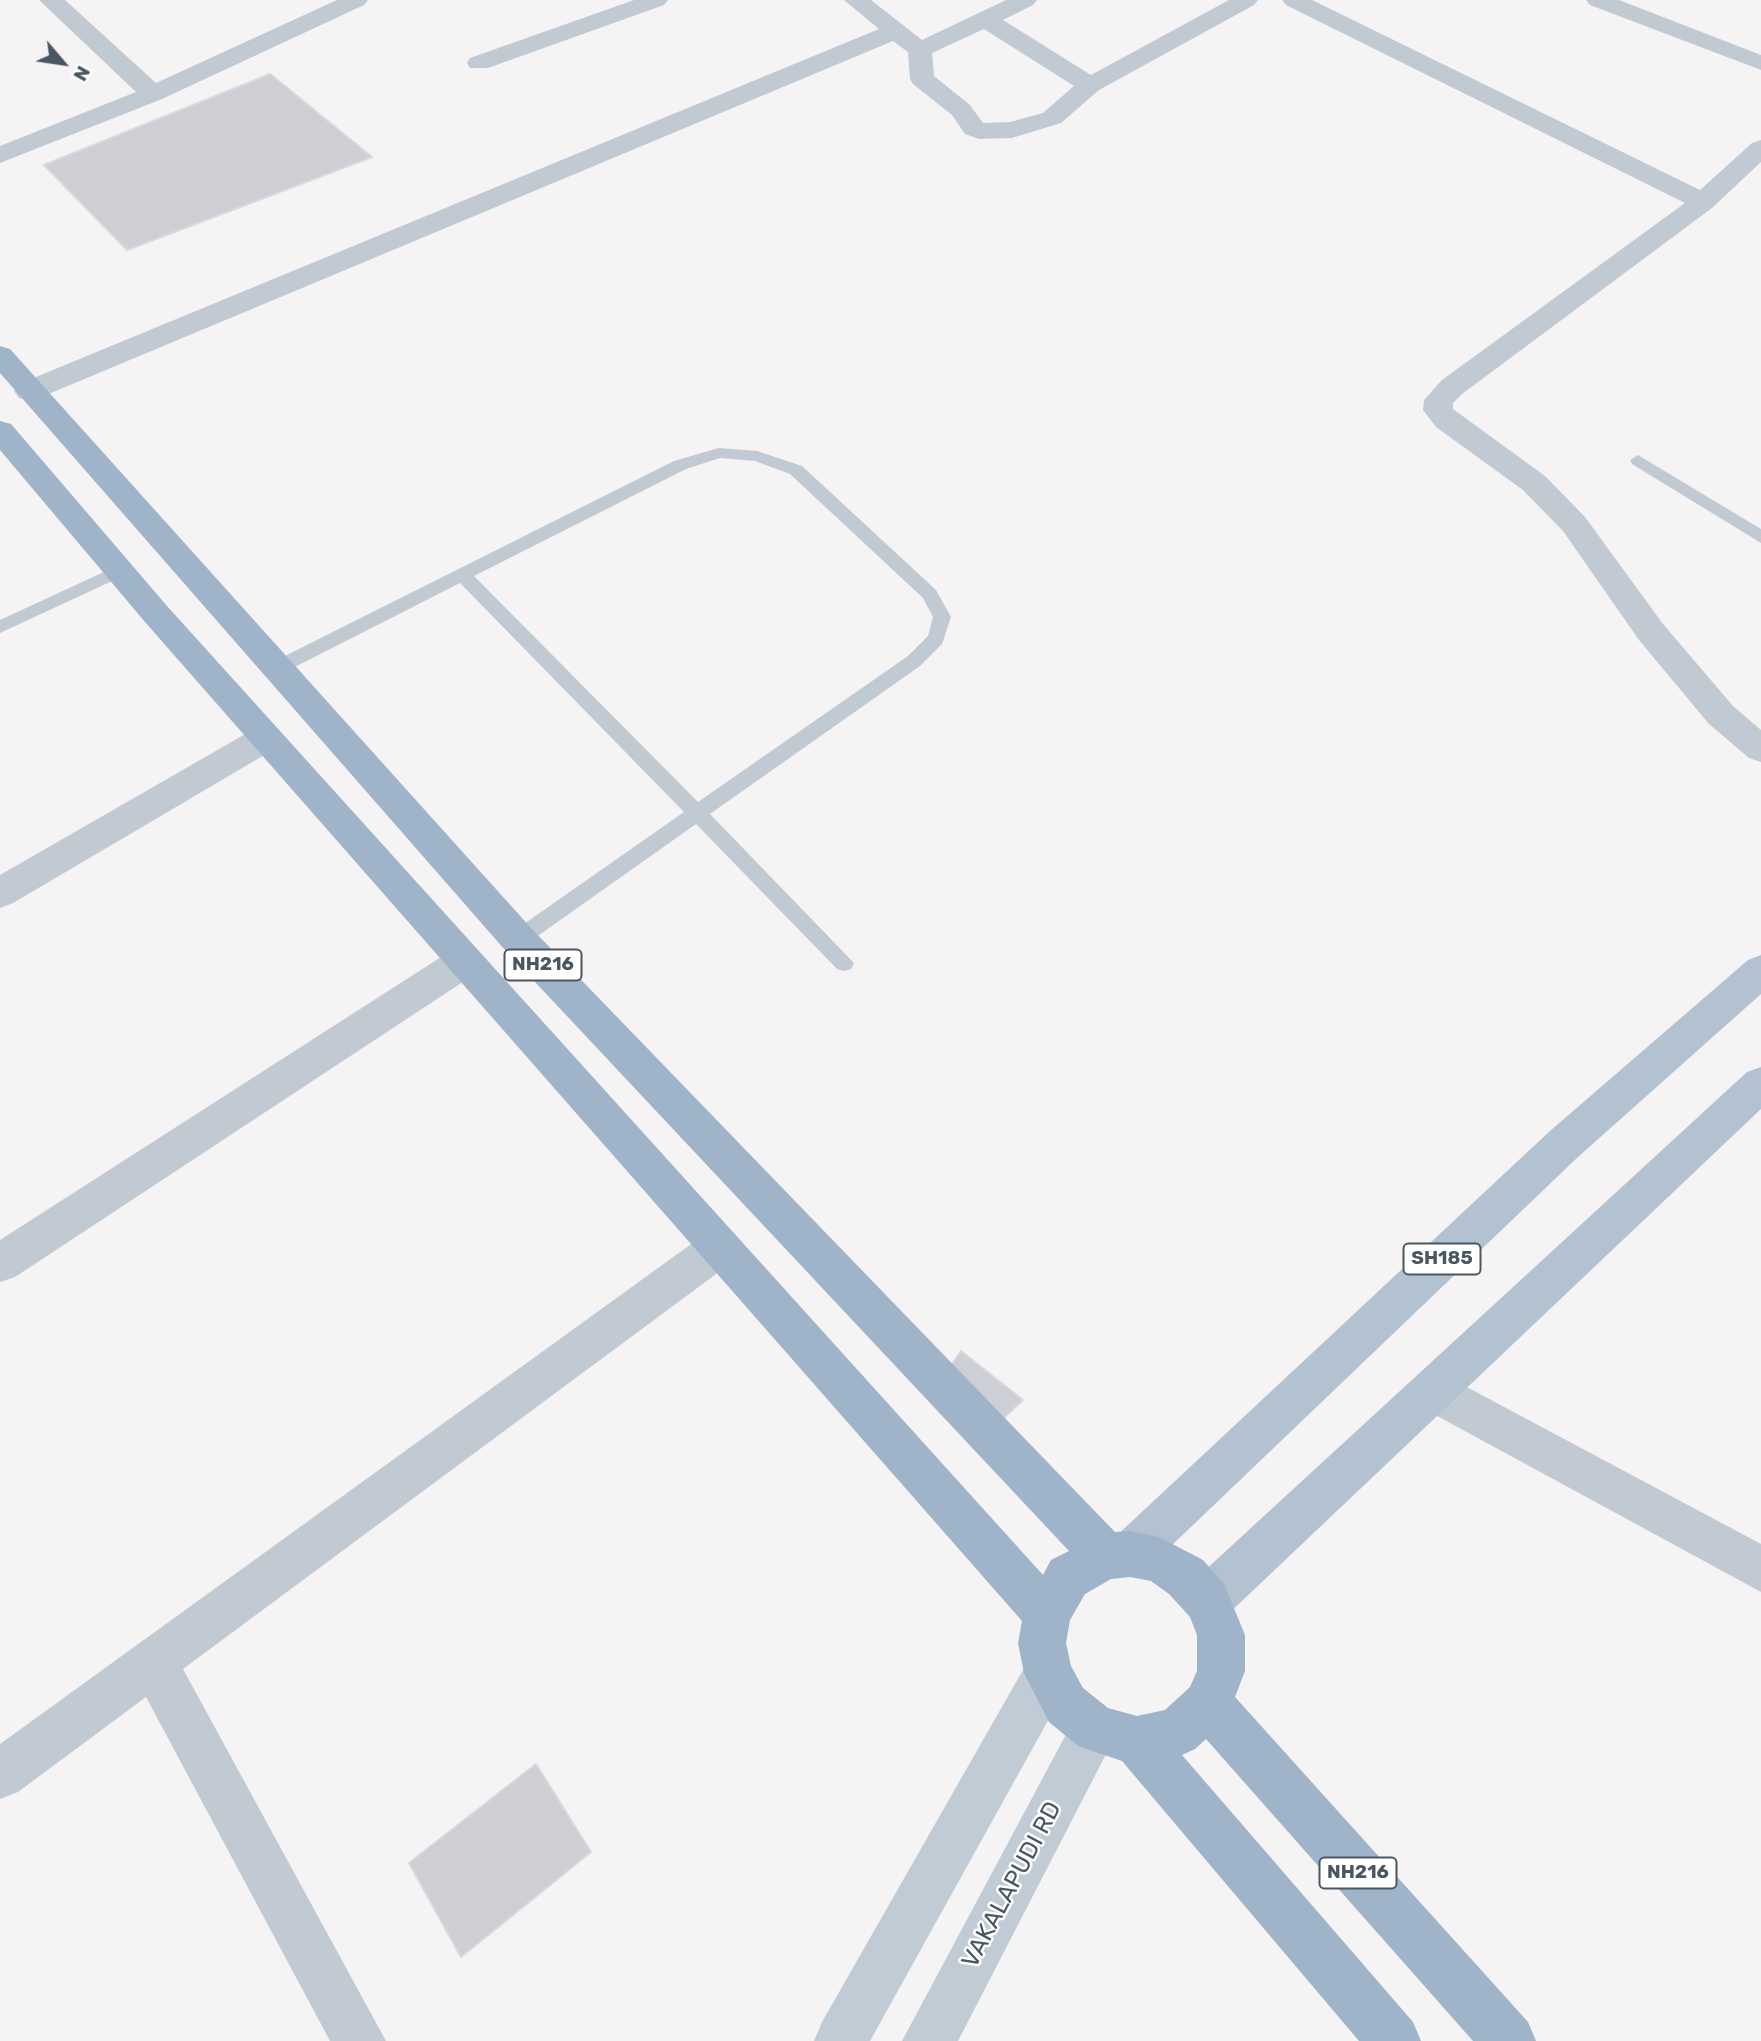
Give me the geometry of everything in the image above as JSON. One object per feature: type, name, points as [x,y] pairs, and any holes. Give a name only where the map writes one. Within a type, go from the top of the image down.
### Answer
[{"type":"highway","name":"NH216","points":[[0,355],[29,391],[518,939],[1118,1555]]},
{"type":"highway","name":"NH216","points":[[0,431],[266,738],[1047,1614]]},
{"type":"highway","points":[[1116,1735],[1178,1732],[1208,1704],[1221,1671],[1221,1635],[1207,1601],[1186,1577],[1166,1564],[1118,1555],[1068,1577],[1047,1614],[1042,1643],[1048,1673],[1066,1705],[1116,1735],[1394,2041]]},
{"type":"highway","name":"NH216","points":[[1208,1704],[1509,2041]]},
{"type":"main road","name":"SH185","points":[[1118,1555],[1564,1144],[1761,971]]},
{"type":"main road","points":[[1207,1601],[1757,1093]]},
{"type":"main road","points":[[841,2041],[1048,1673]]},
{"type":"main road","name":"VAKALAPUDI RD","points":[[929,2041],[1116,1735]]},
{"type":"street","points":[[51,0],[153,94]]},
{"type":"street","points":[[0,155],[153,94],[356,0]]},
{"type":"street","points":[[479,63],[656,0]]},
{"type":"street","points":[[856,0],[920,50],[922,79],[961,110],[974,129],[979,131],[1012,130],[1052,118],[1090,85],[1246,0]]},
{"type":"street","points":[[920,50],[1025,0]]},
{"type":"street","points":[[1294,0],[1703,202]]},
{"type":"street","points":[[1598,0],[1761,63]]},
{"type":"street","points":[[985,19],[1090,85]]},
{"type":"street","points":[[29,391],[895,31]]},
{"type":"street","points":[[1761,148],[1703,202],[1438,400],[1438,410],[1446,420],[1534,483],[1574,524],[1651,632],[1721,715],[1761,750]]},
{"type":"street","points":[[0,893],[266,738]]},
{"type":"street","points":[[0,1263],[465,961]]},
{"type":"street","points":[[0,1774],[720,1247]]},
{"type":"street","points":[[1433,1390],[1761,1569]]},
{"type":"street","points":[[153,1662],[359,2041]]},
{"type":"lane","points":[[277,668],[680,465],[719,453],[757,456],[796,470],[930,594],[942,617],[936,639],[914,661],[518,939]]},
{"type":"lane","points":[[1638,460],[1761,537]]},
{"type":"lane","points":[[0,627],[119,571]]},
{"type":"lane","points":[[463,575],[844,963]]},
{"type":"building","points":[[270,74],[372,157],[127,250],[44,165]]},
{"type":"building","points":[[961,1351],[1023,1400],[988,1433],[940,1382]]},
{"type":"building","points":[[536,1764],[591,1852],[461,1957],[409,1863]]}]
